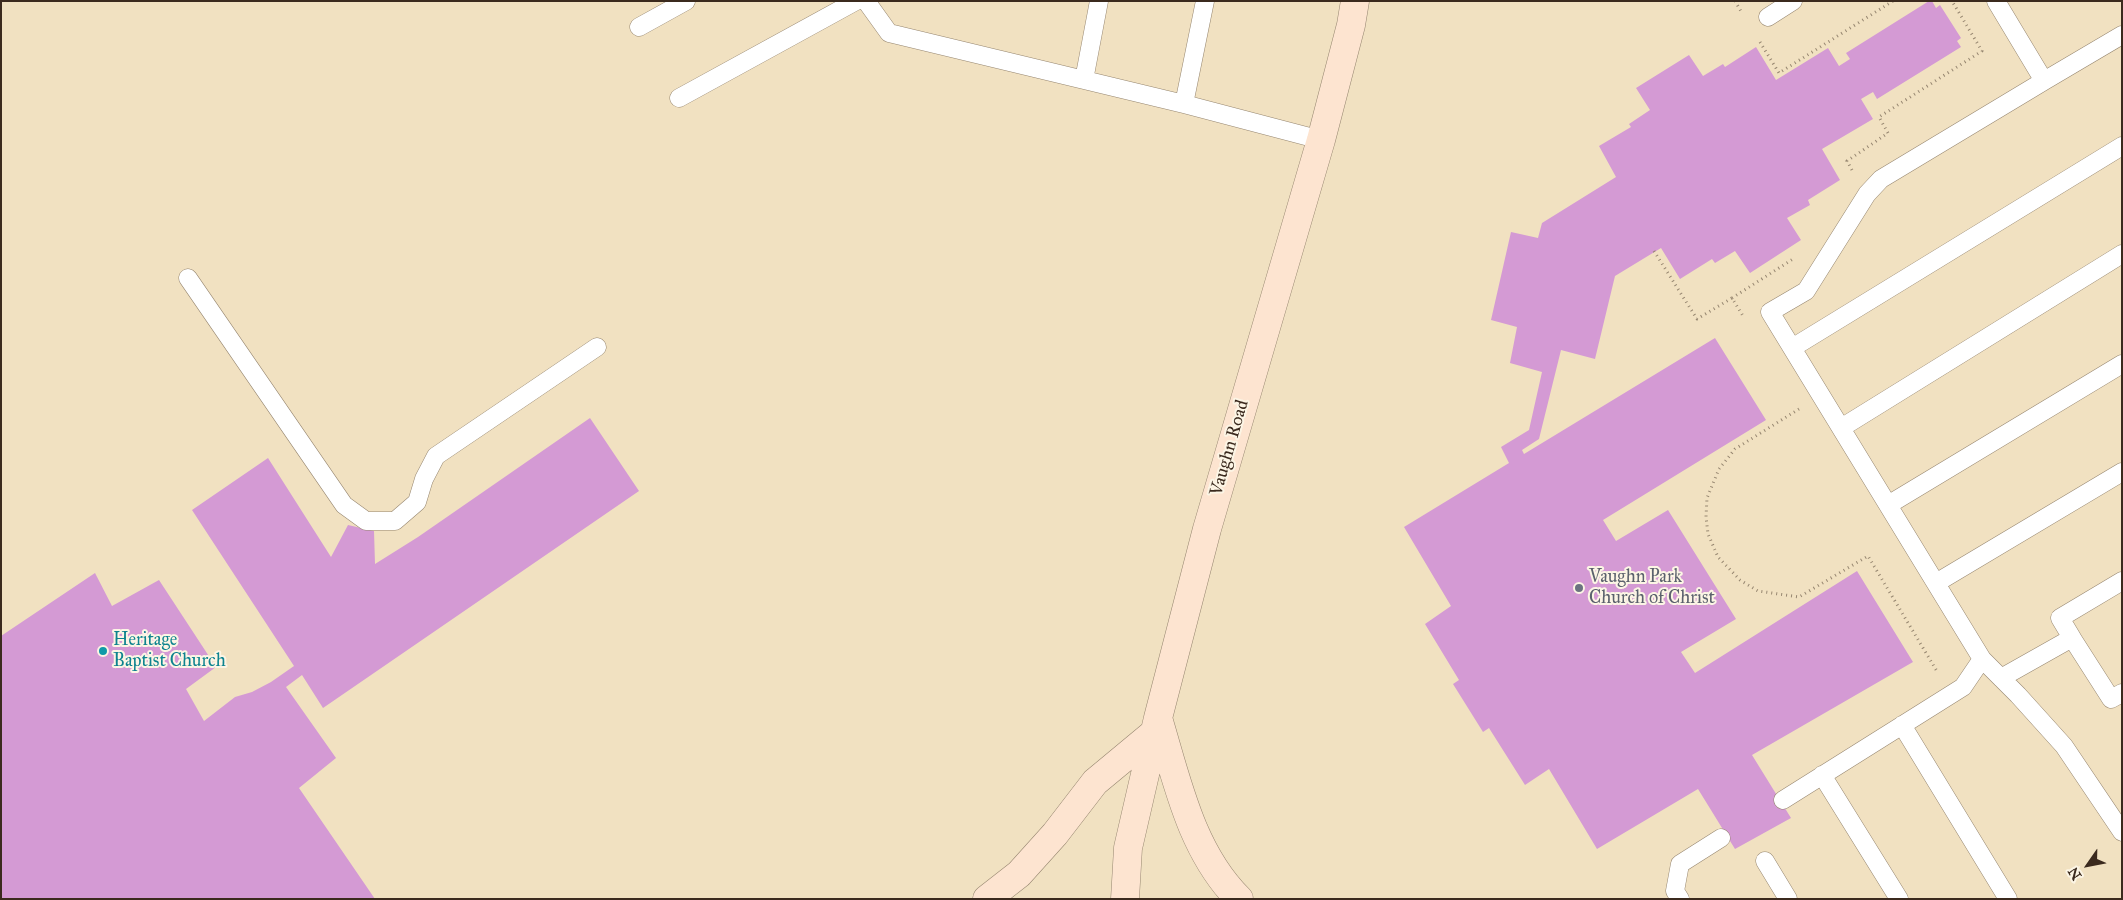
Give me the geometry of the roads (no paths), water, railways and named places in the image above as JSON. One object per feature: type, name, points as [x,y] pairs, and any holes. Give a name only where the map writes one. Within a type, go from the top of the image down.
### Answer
[{"type":"main road","name":"Vaughn Road","points":[[1125,899],[1128,848],[1156,725],[1207,529],[1321,140],[1351,25],[1355,1]]},
{"type":"main road","points":[[988,899],[1019,874],[1055,834],[1095,782],[1156,725],[1191,827],[1223,883],[1239,899]]},
{"type":"lane","points":[[638,27],[686,1]]},
{"type":"lane","points":[[679,98],[856,1]]},
{"type":"lane","points":[[866,1],[889,33],[1184,104],[1321,140]]},
{"type":"lane","points":[[1084,80],[1099,1]]},
{"type":"lane","points":[[1184,104],[1205,1]]},
{"type":"lane","points":[[1768,17],[1793,1]]},
{"type":"lane","points":[[1997,2],[2044,80]]},
{"type":"lane","points":[[2122,35],[1881,179],[1867,194],[1806,291],[1770,312],[1982,659],[2064,746],[2122,832]]},
{"type":"lane","points":[[1792,348],[2122,146]]},
{"type":"lane","points":[[1841,428],[2122,254]]},
{"type":"lane","points":[[188,278],[344,505],[366,521],[395,521],[417,502],[424,478],[436,456],[597,347]]},
{"type":"lane","points":[[1888,505],[2122,364]]},
{"type":"lane","points":[[1936,584],[2122,472]]},
{"type":"lane","points":[[2122,581],[2060,618],[2110,699],[2122,693]]},
{"type":"lane","points":[[2001,678],[2072,638]]},
{"type":"lane","points":[[1783,800],[1963,687],[1982,659]]},
{"type":"lane","points":[[1902,725],[2008,899]]},
{"type":"lane","points":[[1822,775],[1898,899]]},
{"type":"lane","points":[[1680,899],[1675,891],[1680,864],[1721,838]]},
{"type":"lane","points":[[1765,860],[1788,899]]},
{"type":"place","name":"Vaughn Park Church of Christ","points":[[1579,588]]},
{"type":"place","name":"Heritage Baptist Church","points":[[103,651]]}]
